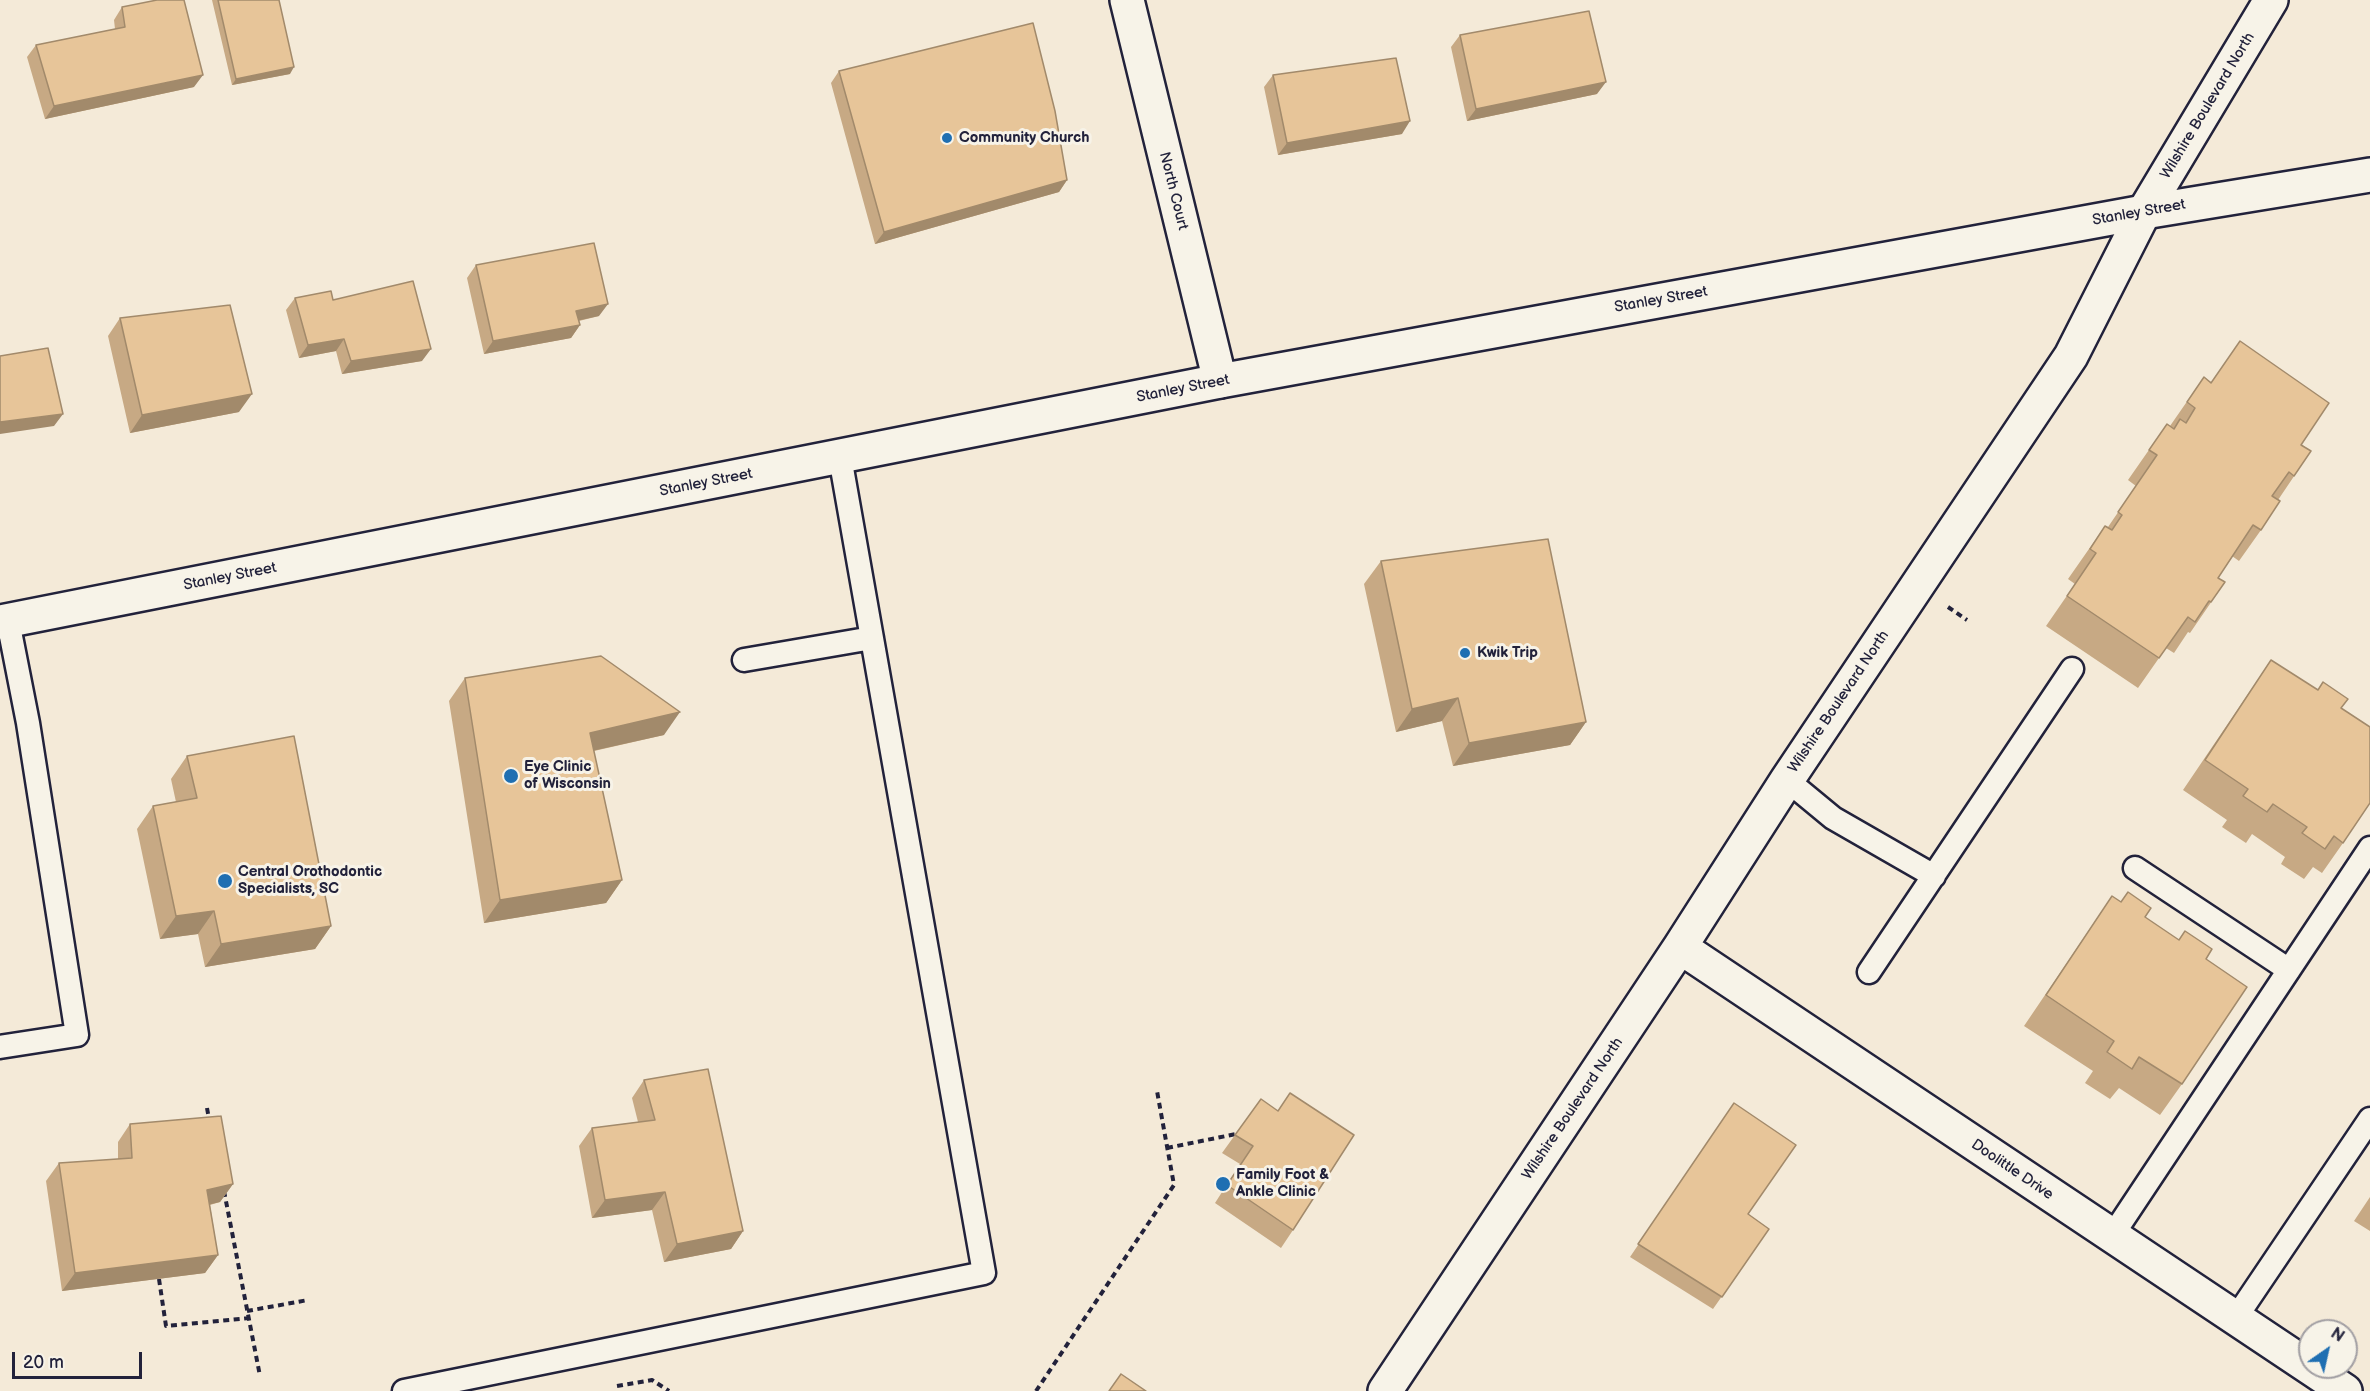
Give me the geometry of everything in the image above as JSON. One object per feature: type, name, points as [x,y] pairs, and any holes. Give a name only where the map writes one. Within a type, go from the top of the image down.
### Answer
[{"type":"street","name":"North Court","points":[[1127,0],[1220,381]]},
{"type":"street","name":"Wilshire Boulevard North","points":[[1385,1391],[1680,947],[1786,780],[2071,356],[2144,212],[2271,0]]},
{"type":"street","name":"Stanley Street","points":[[4,622],[1220,381],[2144,212],[2370,175]]},
{"type":"street","name":"Doolittle Drive","points":[[1680,947],[2345,1391]]},
{"type":"lane","points":[[404,1391],[984,1273],[840,457]]},
{"type":"lane","points":[[0,1047],[77,1035],[28,723],[4,622]]},
{"type":"lane","points":[[744,660],[872,638]]},
{"type":"lane","points":[[1869,972],[2072,669]]},
{"type":"lane","points":[[1786,780],[1833,818],[1934,876]]},
{"type":"lane","points":[[2112,1236],[2370,848]]},
{"type":"lane","points":[[2135,868],[2289,970]]},
{"type":"lane","points":[[2235,1319],[2370,1119]]},
{"type":"path","points":[[1036,1391],[1174,1185],[1157,1091]]},
{"type":"path","points":[[207,1108],[209,1119]]},
{"type":"path","points":[[1167,1148],[1236,1134]]},
{"type":"path","points":[[223,1187],[260,1376]]},
{"type":"path","points":[[159,1279],[166,1326],[249,1318]]},
{"type":"path","points":[[247,1311],[308,1300]]},
{"type":"path","points":[[609,1387],[652,1380],[669,1391]]},
{"type":"building","points":[[157,0],[184,0],[203,75],[54,106],[36,45],[125,27],[122,7]]},
{"type":"building","points":[[218,0],[279,0],[294,67],[236,79]]},
{"type":"building","points":[[1589,11],[1606,82],[1476,109],[1460,35]]},
{"type":"building","name":"Community Church","points":[[1033,23],[1055,111],[1067,180],[884,232],[839,71]]},
{"type":"building","points":[[1396,58],[1410,121],[1287,143],[1273,75]]},
{"type":"building","points":[[594,243],[608,304],[576,311],[580,325],[493,341],[476,265]]},
{"type":"building","points":[[413,281],[431,349],[351,361],[344,339],[308,345],[295,298],[331,291],[333,300]]},
{"type":"building","points":[[230,305],[252,394],[142,415],[120,318]]},
{"type":"building","points":[[2240,341],[2329,403],[2301,445],[2311,451],[2294,476],[2289,472],[2272,496],[2280,501],[2261,530],[2253,525],[2218,578],[2225,582],[2211,602],[2209,601],[2195,622],[2188,617],[2159,658],[2067,596],[2096,553],[2090,549],[2105,526],[2112,530],[2122,515],[2118,512],[2157,455],[2149,450],[2167,424],[2174,429],[2180,419],[2186,423],[2195,408],[2187,402],[2204,377],[2211,383]]},
{"type":"building","points":[[48,348],[63,414],[0,422],[0,356]]},
{"type":"building","name":"Kwik Trip","points":[[1548,539],[1586,722],[1469,743],[1458,698],[1412,709],[1381,561]]},
{"type":"building","points":[[601,656],[680,712],[590,733],[622,880],[500,900],[465,678]]},
{"type":"building","points":[[2271,660],[2318,690],[2323,682],[2348,699],[2341,708],[2370,727],[2370,803],[2343,843],[2334,836],[2325,849],[2302,833],[2307,827],[2273,804],[2267,812],[2243,796],[2248,789],[2205,760]]},
{"type":"building","name":"Central Orothodontic Specialists, SC","points":[[294,736],[331,926],[221,944],[214,911],[176,916],[153,806],[197,798],[187,756]]},
{"type":"building","points":[[2128,892],[2151,908],[2145,917],[2179,940],[2185,931],[2212,949],[2206,959],[2247,987],[2182,1084],[2139,1057],[2132,1069],[2107,1052],[2114,1041],[2046,995],[2112,896],[2121,902]]},
{"type":"building","points":[[708,1069],[743,1231],[677,1244],[665,1192],[605,1200],[592,1128],[655,1120],[644,1080]]},
{"type":"building","points":[[1290,1093],[1354,1135],[1293,1230],[1227,1185],[1253,1146],[1235,1135],[1261,1099],[1278,1111]]},
{"type":"building","points":[[1734,1103],[1796,1145],[1748,1214],[1769,1229],[1722,1297],[1638,1244]]},
{"type":"building","points":[[221,1116],[233,1184],[207,1190],[218,1255],[75,1273],[59,1163],[132,1158],[130,1124]]},
{"type":"building","points":[[1121,1374],[1146,1391],[1109,1391]]},
{"type":"place","name":"Community Church","points":[[947,138]]},
{"type":"place","name":"Kwik Trip","points":[[1465,653]]},
{"type":"place","name":"Eye Clinic of Wisconsin","points":[[511,776]]},
{"type":"place","name":"Central Orothodontic Specialists, SC","points":[[225,881]]},
{"type":"place","name":"Family Foot & Ankle Clinic","points":[[1223,1184]]}]
